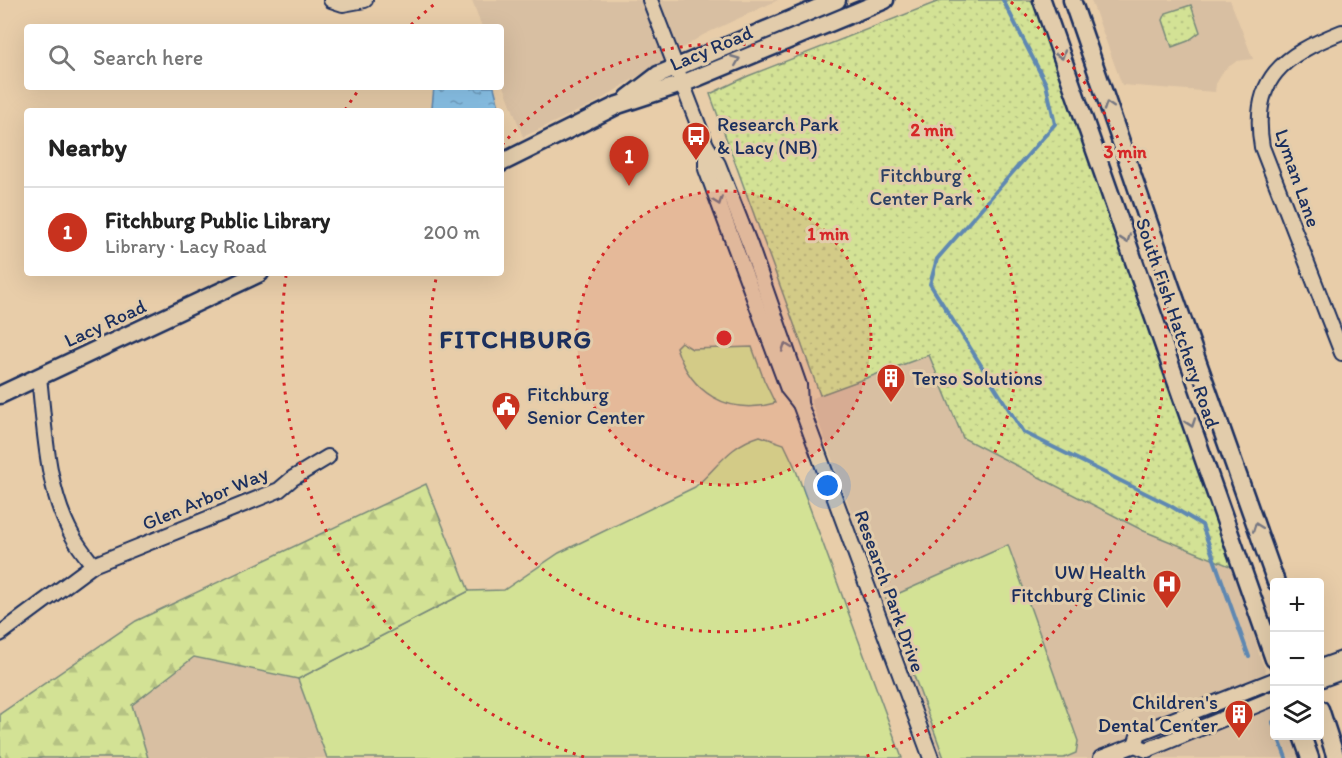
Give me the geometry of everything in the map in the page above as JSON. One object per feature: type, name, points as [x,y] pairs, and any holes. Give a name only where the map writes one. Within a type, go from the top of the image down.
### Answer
[{"type":"main road","name":"Lacy Road","points":[[618,105],[658,75],[676,66],[837,0]]},
{"type":"main road","name":"Lacy Road","points":[[504,162],[618,105],[682,84],[885,0]]},
{"type":"main road","name":"South Fish Hatchery Road","points":[[1042,0],[1270,645]]},
{"type":"main road","name":"South Fish Hatchery Road","points":[[1072,0],[1275,578]]},
{"type":"main road","name":"Lacy Road","points":[[0,395],[254,276]]},
{"type":"main road","points":[[1324,721],[1336,758]]},
{"type":"main road","points":[[1304,740],[1310,758]]},
{"type":"street","points":[[331,0],[343,4],[365,0]]},
{"type":"street","name":"Research Park Drive","points":[[650,0],[706,145],[706,169],[788,389],[800,404],[931,758]]},
{"type":"street","name":"Lyman Lane","points":[[1342,32],[1316,42],[1290,57],[1280,66],[1264,91],[1260,110],[1262,147],[1342,353]]},
{"type":"street","points":[[39,377],[47,447],[59,506],[72,536],[93,565]]},
{"type":"street","name":"Glen Arbor Way","points":[[0,634],[93,565],[279,490],[293,478],[328,457]]},
{"type":"street","points":[[1324,666],[1342,659]]},
{"type":"street","points":[[1324,679],[1342,672]]},
{"type":"street","points":[[1135,745],[1139,733],[1270,683]]},
{"type":"street","points":[[1101,758],[1135,745],[1147,750],[1270,700]]},
{"type":"shaded area","points":[[472,0],[778,0],[703,35],[597,102],[523,137],[504,86],[504,24],[481,24]]},
{"type":"shaded area","points":[[1091,0],[1230,0],[1253,59],[1237,61],[1224,70],[1216,84],[1215,92],[1122,85]]},
{"type":"shaded area","points":[[929,355],[963,438],[1144,531],[1232,567],[1246,601],[1259,654],[1270,683],[1270,740],[1292,740],[1299,758],[941,758],[810,399]]},
{"type":"shaded area","points":[[194,657],[298,679],[327,758],[148,758],[132,705]]},
{"type":"green space","name":"Fitchburg Center Park","points":[[942,0],[1030,0],[1033,2],[1232,567],[1144,531],[963,438],[929,355],[820,395],[710,94],[748,76]]},
{"type":"green space","points":[[1191,5],[1200,32],[1188,41],[1172,47],[1163,20],[1166,13]]},
{"type":"green space","points":[[681,342],[692,349],[752,347],[775,403],[741,406],[713,397],[691,377],[676,347]]},
{"type":"green space","points":[[760,436],[784,444],[794,465],[902,758],[327,758],[298,679],[469,591],[504,590],[559,553],[695,487],[724,457],[740,445]]},
{"type":"green space","points":[[426,484],[469,591],[298,679],[194,657],[132,705],[148,758],[0,758],[0,714],[136,621]]},
{"type":"green space","points":[[1008,545],[1078,741],[1076,753],[1064,758],[944,758],[886,599]]},
{"type":"water","points":[[434,90],[495,90],[499,108],[432,108]]},
{"type":"waterway","points":[[1003,0],[1046,84],[1055,124],[937,259],[930,284],[1023,432],[1169,505],[1202,525],[1249,657]]},
{"type":"waterway","points":[[1279,740],[1286,758]]},
{"type":"place","name":"Research Park & Lacy (NB)","points":[[696,162]]},
{"type":"place","name":"Fitchburg Public Library","points":[[629,186]]},
{"type":"place","name":"Terso Solutions","points":[[891,404]]},
{"type":"place","name":"Fitchburg Senior Center","points":[[506,432]]},
{"type":"place","name":"UW Health Fitchburg Clinic","points":[[1167,610]]},
{"type":"place","name":"Children's Dental Center","points":[[1239,740]]},
{"type":"district","name":"FITCHBURG","points":[[516,339]]}]
